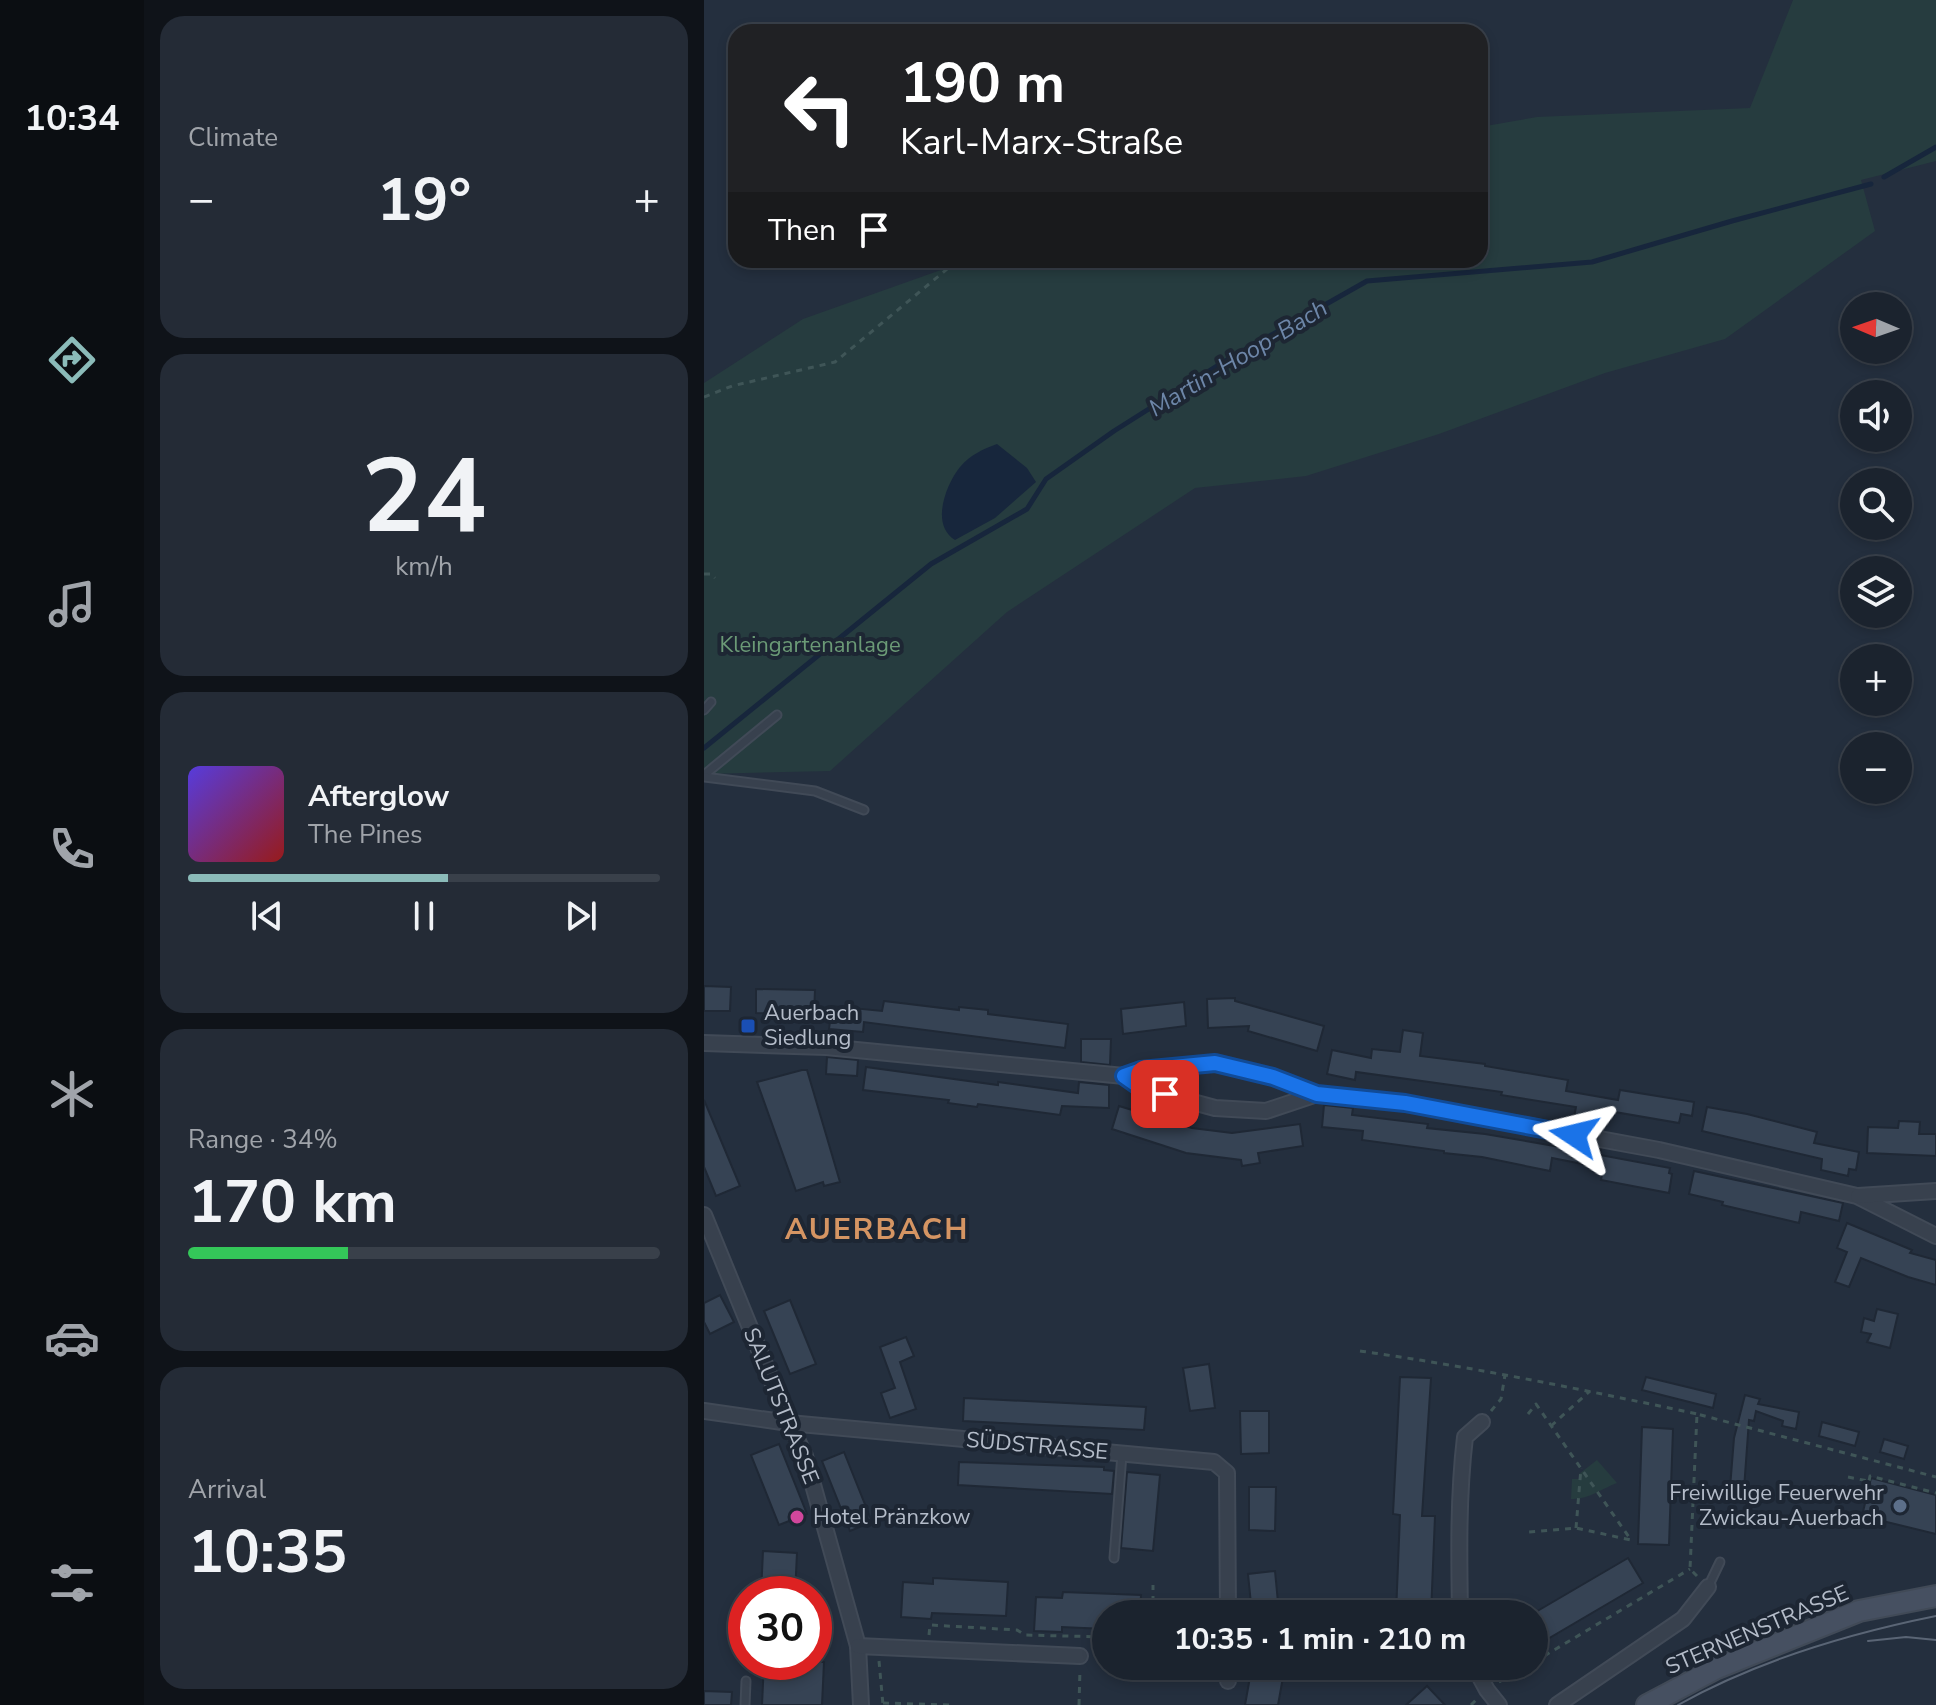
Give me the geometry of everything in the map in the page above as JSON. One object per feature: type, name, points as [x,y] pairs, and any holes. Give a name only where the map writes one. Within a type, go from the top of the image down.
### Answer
[{"type":"street","points":[[704,1043],[826,1047],[1124,1076],[1141,1070],[1215,1063],[1273,1077],[1317,1094],[1405,1103],[1659,1150],[1857,1196],[1936,1236]]},
{"type":"street","points":[[1124,1076],[1141,1088],[1215,1108],[1266,1111],[1317,1094]]},
{"type":"street","points":[[1857,1196],[1936,1191]]},
{"type":"street","name":"SALUTSTRASSE","points":[[704,1215],[805,1456],[858,1646],[861,1705]]},
{"type":"street","name":"SÜDSTRASSE","points":[[704,1411],[789,1423],[1214,1462],[1227,1473],[1228,1600]]},
{"type":"street","points":[[1460,1600],[1458,1534],[1465,1437],[1482,1422]]},
{"type":"street","points":[[1557,1705],[1683,1619],[1708,1587]]},
{"type":"street","name":"STERNENSTRASSE","points":[[1647,1705],[1717,1668],[1859,1611],[1936,1596]]},
{"type":"street","points":[[858,1646],[1080,1656]]},
{"type":"street","points":[[1482,1680],[1499,1705]]},
{"type":"lane","points":[[704,710],[711,702]]},
{"type":"lane","points":[[704,776],[777,715]]},
{"type":"lane","points":[[704,776],[815,791],[864,810]]},
{"type":"lane","points":[[1114,1558],[1122,1454]]},
{"type":"lane","points":[[1708,1587],[1720,1562]]},
{"type":"lane","points":[[745,1705],[746,1681]]},
{"type":"path","points":[[704,397],[732,386],[835,362],[948,268]]},
{"type":"path","points":[[704,574],[715,578]]},
{"type":"path","points":[[1360,1351],[1505,1375],[1697,1414],[1936,1477]]},
{"type":"path","points":[[1482,1422],[1501,1399],[1505,1375]]},
{"type":"path","points":[[1551,1426],[1590,1391]]},
{"type":"path","points":[[1528,1414],[1536,1404],[1631,1540],[1576,1528],[1528,1532]]},
{"type":"path","points":[[1697,1414],[1690,1569],[1708,1587]]},
{"type":"path","points":[[1576,1528],[1581,1468]]},
{"type":"path","points":[[1848,1477],[1870,1482],[1870,1476],[1936,1493]]},
{"type":"path","points":[[1548,1654],[1690,1569]]},
{"type":"path","points":[[1153,1585],[1153,1600]]},
{"type":"path","points":[[1079,1705],[1080,1656]]},
{"type":"path","points":[[1487,1690],[1504,1680]]},
{"type":"path","points":[[883,1703],[949,1705]]},
{"type":"green space","name":"Kleingartenanlage","points":[[1793,0],[1936,0],[1936,161],[1861,180],[1875,231],[1725,339],[1605,373],[1439,434],[1306,476],[1195,488],[1007,612],[830,771],[704,774],[704,383],[803,319],[946,268],[1488,268],[1488,126],[1537,117],[1750,108]]},
{"type":"green space","points":[[1597,1460],[1617,1483],[1589,1496],[1571,1499],[1572,1479],[1579,1479],[1579,1474]]},
{"type":"water","points":[[997,444],[1027,468],[1036,482],[995,518],[955,540],[947,533],[942,515],[950,483],[968,459]]},
{"type":"building","points":[[704,986],[731,987],[730,1011],[704,1011]]},
{"type":"building","points":[[756,989],[815,990],[814,1014],[756,1013]]},
{"type":"building","points":[[1235,998],[1235,1001],[1324,1026],[1317,1051],[1248,1031],[1249,1026],[1208,1028],[1207,999]]},
{"type":"building","points":[[884,1001],[959,1010],[959,1007],[988,1010],[988,1014],[1068,1024],[1065,1048],[864,1022],[863,1032],[829,1029],[832,1006],[882,1011]]},
{"type":"building","points":[[1184,1002],[1186,1026],[1123,1034],[1121,1009]]},
{"type":"building","points":[[1403,1030],[1423,1033],[1420,1056],[1485,1064],[1568,1080],[1566,1091],[1618,1100],[1620,1090],[1694,1102],[1692,1116],[1681,1114],[1679,1123],[1603,1110],[1602,1122],[1574,1117],[1576,1107],[1501,1095],[1502,1092],[1356,1072],[1355,1080],[1327,1074],[1332,1050],[1371,1058],[1372,1049],[1400,1052]]},
{"type":"building","points":[[1081,1039],[1111,1039],[1110,1065],[1081,1062]]},
{"type":"building","points":[[827,1057],[858,1060],[857,1076],[826,1074]]},
{"type":"building","points":[[866,1067],[1078,1093],[1079,1082],[1109,1085],[1109,1108],[1062,1106],[1060,1115],[978,1104],[977,1107],[948,1103],[949,1100],[863,1090]]},
{"type":"building","points":[[807,1070],[840,1182],[824,1186],[823,1182],[796,1191],[757,1082]]},
{"type":"building","points":[[704,1100],[740,1186],[716,1196],[704,1167]]},
{"type":"building","points":[[1324,1105],[1353,1108],[1352,1115],[1428,1124],[1427,1128],[1566,1148],[1566,1143],[1601,1149],[1600,1155],[1670,1168],[1669,1193],[1601,1180],[1603,1168],[1552,1158],[1550,1171],[1482,1157],[1362,1140],[1363,1131],[1322,1127]]},
{"type":"building","points":[[1119,1106],[1192,1128],[1232,1133],[1300,1124],[1303,1146],[1258,1153],[1260,1163],[1242,1166],[1241,1160],[1186,1153],[1112,1129]]},
{"type":"building","points":[[1707,1107],[1817,1132],[1814,1143],[1859,1152],[1856,1170],[1849,1169],[1848,1176],[1821,1170],[1822,1159],[1702,1131]]},
{"type":"building","points":[[1899,1121],[1920,1122],[1919,1134],[1936,1134],[1936,1156],[1867,1153],[1868,1127],[1898,1128]]},
{"type":"building","points":[[1694,1171],[1843,1203],[1839,1221],[1801,1212],[1799,1223],[1689,1194]]},
{"type":"building","points":[[1847,1223],[1912,1250],[1910,1253],[1936,1260],[1936,1285],[1861,1258],[1849,1287],[1835,1282],[1847,1252],[1837,1248]]},
{"type":"building","points":[[720,1295],[734,1322],[710,1334],[704,1322],[704,1303]]},
{"type":"building","points":[[790,1300],[816,1364],[790,1374],[764,1311]]},
{"type":"building","points":[[1877,1309],[1898,1314],[1890,1348],[1867,1342],[1871,1334],[1861,1332],[1864,1318],[1874,1321]]},
{"type":"building","points":[[906,1337],[914,1356],[900,1362],[916,1409],[890,1418],[881,1393],[895,1388],[880,1347]]},
{"type":"building","points":[[1209,1364],[1215,1408],[1190,1411],[1183,1368]]},
{"type":"building","points":[[1400,1377],[1431,1378],[1422,1516],[1435,1516],[1432,1600],[1397,1600],[1400,1515],[1393,1514]]},
{"type":"building","points":[[1646,1377],[1716,1394],[1713,1408],[1642,1390]]},
{"type":"building","points":[[1745,1395],[1760,1399],[1758,1404],[1799,1412],[1796,1429],[1782,1426],[1783,1421],[1756,1411],[1754,1421],[1749,1420],[1744,1489],[1730,1488],[1734,1438]]},
{"type":"building","points":[[964,1398],[1146,1407],[1144,1430],[963,1421]]},
{"type":"building","points":[[1240,1411],[1269,1411],[1269,1453],[1241,1454]]},
{"type":"building","points":[[1822,1422],[1859,1432],[1855,1446],[1819,1436]]},
{"type":"building","points":[[1642,1427],[1673,1429],[1669,1545],[1638,1544]]},
{"type":"building","points":[[1884,1439],[1908,1446],[1904,1459],[1880,1452]]},
{"type":"building","points":[[779,1444],[807,1514],[779,1525],[751,1455]]},
{"type":"building","points":[[844,1452],[872,1522],[850,1531],[822,1461]]},
{"type":"building","points":[[959,1462],[1104,1467],[1104,1470],[1114,1471],[1112,1494],[958,1485]]},
{"type":"building","points":[[1127,1472],[1160,1475],[1153,1551],[1121,1548]]},
{"type":"building","name":"Freiwillige Feuerwehr Zwickau-Auerbach","points":[[1871,1478],[1936,1495],[1936,1534],[1862,1516]]},
{"type":"building","points":[[1249,1487],[1276,1487],[1275,1531],[1249,1530]]},
{"type":"building","points":[[763,1551],[797,1553],[796,1576],[762,1576]]},
{"type":"building","points":[[1628,1558],[1643,1583],[1548,1639],[1548,1605]]},
{"type":"building","points":[[1275,1571],[1278,1600],[1251,1600],[1248,1574]]},
{"type":"building","points":[[933,1578],[1008,1582],[1006,1616],[932,1613],[931,1619],[901,1617],[903,1582],[933,1584]]},
{"type":"building","points":[[1063,1592],[1141,1595],[1141,1600],[1092,1600],[1092,1628],[1062,1627],[1062,1632],[1034,1631],[1036,1597],[1062,1598]]},
{"type":"building","points":[[763,1680],[823,1680],[822,1705],[762,1705]]},
{"type":"building","points":[[1249,1680],[1282,1680],[1278,1705],[1245,1705]]},
{"type":"building","points":[[1427,1686],[1445,1705],[1406,1705]]},
{"type":"building","points":[[704,1691],[732,1692],[731,1705],[704,1705]]},
{"type":"waterway","name":"Martin-Hoop-Bach","points":[[1884,177],[1936,147]]},
{"type":"waterway","name":"Martin-Hoop-Bach","points":[[704,748],[931,564],[1027,509],[1046,479],[1114,431],[1220,364],[1367,281],[1592,262],[1871,184]]},
{"type":"tram line","points":[[1678,1705],[1740,1675],[1804,1650],[1936,1616]]},
{"type":"tram line","points":[[1868,1641],[1906,1637],[1936,1640]]},
{"type":"place","name":"Auerbach Siedlung","points":[[748,1026]]},
{"type":"place","name":"Freiwillige Feuerwehr Zwickau-Auerbach","points":[[1900,1506]]},
{"type":"place","name":"Hotel Pränzkow","points":[[797,1517]]},
{"type":"district","name":"AUERBACH","points":[[877,1229]]},
{"type":"route","points":[[1165,1094],[1141,1088],[1124,1076],[1141,1070],[1215,1063],[1273,1077],[1317,1094],[1405,1103],[1574,1135]]}]
